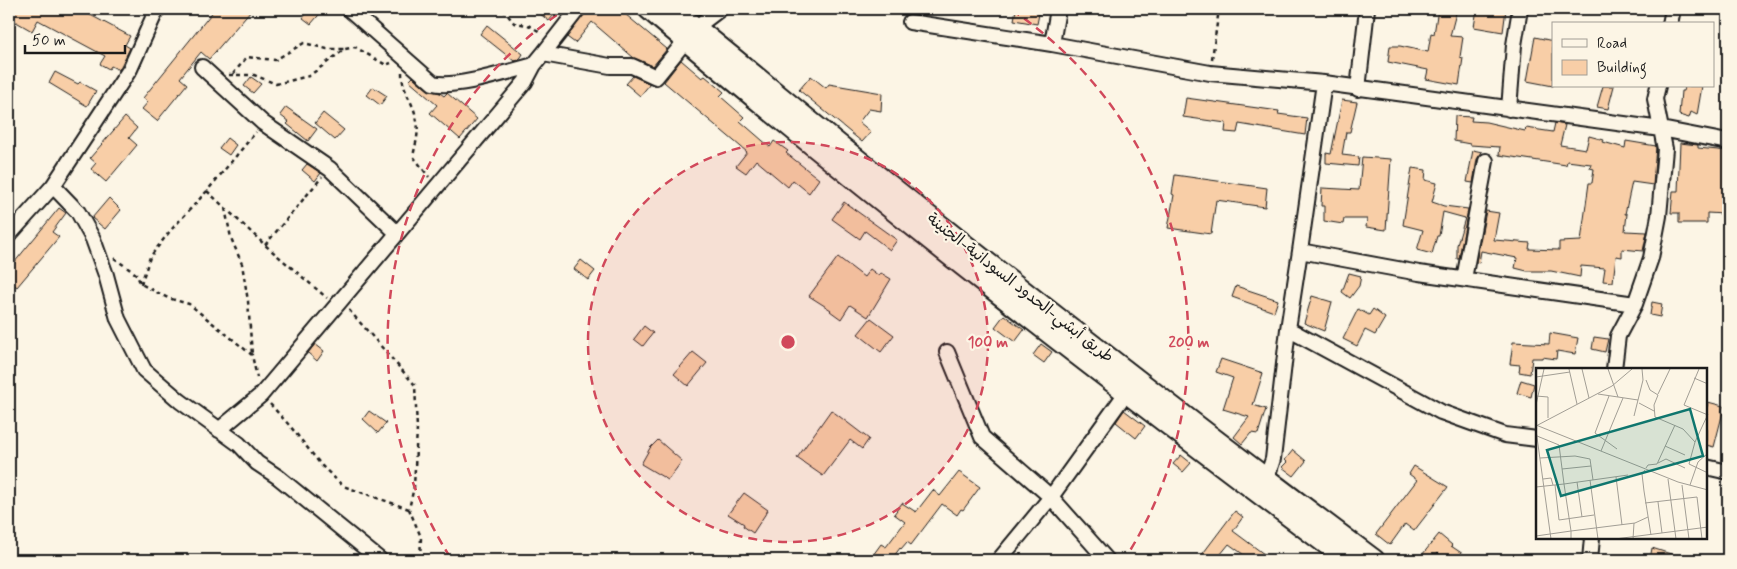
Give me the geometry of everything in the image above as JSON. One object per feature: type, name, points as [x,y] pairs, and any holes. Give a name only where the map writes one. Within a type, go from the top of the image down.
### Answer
[{"type":"highway","points":[[649,9],[690,34]]},
{"type":"highway","name":"طريق أبشي-الحدود السودانية-الجنينة","points":[[672,9],[690,34],[838,144],[1131,386],[1264,488],[1374,560]]},
{"type":"highway","points":[[1264,488],[1348,560]]},
{"type":"street","points":[[9,235],[53,186],[130,69],[157,9]]},
{"type":"street","points":[[349,9],[433,83],[441,85],[460,83],[534,65]]},
{"type":"street","points":[[220,430],[261,395],[525,82],[534,65],[578,9]]},
{"type":"street","points":[[543,54],[610,66],[632,66],[656,77],[690,34],[720,9]]},
{"type":"street","points":[[1052,44],[1058,9]]},
{"type":"street","points":[[1358,88],[1367,9]]},
{"type":"street","points":[[1509,109],[1514,45],[1520,9]]},
{"type":"street","points":[[1670,22],[1673,9]]},
{"type":"street","points":[[910,22],[1052,44],[1210,73],[1324,83],[1661,129],[1728,142]]},
{"type":"street","points":[[202,67],[263,123],[330,168],[397,233]]},
{"type":"street","points":[[1264,488],[1273,459],[1288,329],[1324,83]]},
{"type":"street","points":[[1614,368],[1618,336],[1635,304],[1651,258],[1659,216],[1665,149],[1655,99],[1658,88]]},
{"type":"street","points":[[1464,279],[1486,162]]},
{"type":"street","points":[[53,186],[78,212],[93,240],[106,275],[118,319],[144,370],[180,401],[239,444],[257,463],[286,483],[380,560]]},
{"type":"street","points":[[1300,251],[1420,273],[1635,304]]},
{"type":"street","points":[[1288,329],[1441,412],[1505,435],[1536,439]]},
{"type":"street","points":[[947,352],[982,437],[1051,497],[1106,560]]},
{"type":"street","points":[[998,560],[1051,497],[1131,386]]},
{"type":"street","points":[[1707,467],[1728,472]]},
{"type":"street","points":[[1590,560],[1592,539]]},
{"type":"path","points":[[503,9],[514,24],[528,25],[555,40]]},
{"type":"path","points":[[1210,73],[1218,9]]},
{"type":"path","points":[[232,74],[247,57],[275,60],[304,42],[327,49],[345,49],[355,46],[386,65],[404,58],[402,85],[417,118],[418,136],[413,156],[436,186]]},
{"type":"path","points":[[212,76],[232,74],[254,75],[276,84],[309,76],[345,49]]},
{"type":"path","points":[[141,284],[150,257],[263,123]]},
{"type":"path","points":[[265,245],[330,168]]},
{"type":"path","points":[[207,191],[265,245],[338,303],[415,385],[417,428],[414,487],[409,509],[421,537],[420,560]]},
{"type":"path","points":[[225,207],[231,238],[242,264],[248,301],[252,355],[261,395],[290,426],[322,466],[343,486],[409,509]]},
{"type":"path","points":[[114,257],[136,274],[141,284],[168,298],[189,304],[252,355]]},
{"type":"building","points":[[17,9],[79,9],[130,36],[125,45],[130,48],[119,70],[111,66],[109,69],[100,64],[105,56],[38,20],[32,31],[11,19]]},
{"type":"building","points":[[215,9],[252,9],[209,59],[201,52],[180,78],[187,84],[157,121],[142,109],[148,102],[143,98]]},
{"type":"building","points":[[310,9],[324,9],[311,24],[303,18]]},
{"type":"building","points":[[534,9],[559,9],[549,21]]},
{"type":"building","points":[[588,9],[619,9],[667,49],[653,66],[634,58],[592,22],[575,43],[567,37]]},
{"type":"building","points":[[1016,9],[1040,9],[1037,24],[1014,20]]},
{"type":"building","points":[[1438,9],[1457,9],[1450,36],[1463,37],[1460,57],[1463,58],[1459,85],[1426,79],[1428,70],[1388,62],[1390,46],[1400,46],[1428,52],[1431,33],[1434,34]]},
{"type":"building","points":[[1477,9],[1506,9],[1503,32],[1474,27]]},
{"type":"building","points":[[487,25],[523,54],[519,60],[514,61],[480,34]]},
{"type":"building","points":[[1535,37],[1552,41],[1552,86],[1527,81]]},
{"type":"building","points":[[681,60],[702,78],[705,76],[724,92],[720,96],[744,117],[740,121],[770,147],[774,141],[819,179],[809,193],[793,180],[788,187],[756,160],[746,173],[736,166],[747,152],[664,82]]},
{"type":"building","points":[[55,72],[96,91],[87,106],[49,83]]},
{"type":"building","points":[[633,76],[650,84],[640,96],[626,84]]},
{"type":"building","points":[[811,76],[826,88],[829,84],[882,93],[881,111],[869,109],[859,122],[871,132],[862,142],[799,90]]},
{"type":"building","points":[[251,77],[261,84],[253,93],[244,86]]},
{"type":"building","points":[[413,77],[428,90],[444,96],[447,93],[477,119],[460,139],[430,113],[437,105],[409,81]]},
{"type":"building","points":[[373,87],[387,96],[380,105],[367,95]]},
{"type":"building","points":[[1602,88],[1613,88],[1608,109],[1597,107]]},
{"type":"building","points":[[1685,88],[1702,88],[1697,115],[1691,112],[1689,118],[1679,115],[1681,91],[1684,91]]},
{"type":"building","points":[[1186,98],[1279,111],[1278,114],[1307,118],[1305,135],[1239,124],[1237,133],[1225,132],[1226,123],[1183,117]]},
{"type":"building","points":[[1342,100],[1357,102],[1350,132],[1346,132],[1342,155],[1359,157],[1358,166],[1326,163],[1326,153],[1331,154]]},
{"type":"building","points":[[286,107],[317,129],[308,141],[287,124],[289,122],[280,115]]},
{"type":"building","points":[[323,113],[344,130],[335,140],[315,123]]},
{"type":"building","points":[[1455,116],[1472,117],[1471,121],[1486,122],[1525,131],[1526,128],[1553,132],[1555,123],[1565,125],[1560,145],[1586,149],[1589,136],[1625,148],[1626,141],[1656,146],[1653,185],[1632,182],[1625,214],[1627,214],[1625,231],[1647,232],[1643,251],[1622,249],[1622,257],[1616,256],[1613,282],[1603,281],[1605,268],[1581,266],[1580,277],[1551,271],[1527,271],[1515,268],[1517,258],[1481,251],[1479,263],[1476,262],[1486,211],[1499,213],[1494,240],[1530,243],[1529,249],[1559,250],[1559,242],[1581,241],[1589,183],[1592,183],[1594,169],[1590,168],[1591,164],[1567,161],[1566,165],[1499,155],[1500,147],[1470,145],[1454,141]]},
{"type":"building","points":[[125,117],[137,128],[129,138],[137,145],[106,182],[91,169],[96,163],[90,158]]},
{"type":"building","points":[[227,138],[236,145],[229,155],[219,148]]},
{"type":"building","points":[[1680,143],[1698,145],[1698,148],[1728,151],[1725,214],[1707,213],[1707,223],[1679,223],[1679,213],[1671,213],[1673,191],[1678,191]]},
{"type":"building","points":[[1473,150],[1482,152],[1477,159],[1473,183],[1467,182]]},
{"type":"building","points":[[1362,157],[1391,159],[1386,230],[1366,227],[1367,219],[1344,219],[1343,224],[1324,221],[1324,206],[1321,206],[1322,188],[1359,190]]},
{"type":"building","points":[[307,164],[321,173],[315,181],[302,170]]},
{"type":"building","points":[[1412,168],[1426,170],[1425,180],[1437,183],[1432,202],[1444,206],[1468,209],[1459,259],[1457,259],[1457,245],[1465,218],[1443,212],[1439,236],[1437,236],[1432,254],[1417,250],[1423,230],[1403,225]]},
{"type":"building","points":[[1175,175],[1267,188],[1265,207],[1216,200],[1211,234],[1168,228],[1174,195],[1172,194]]},
{"type":"building","points":[[109,198],[121,210],[105,229],[92,218]]},
{"type":"building","points":[[844,202],[897,240],[890,250],[865,231],[860,239],[832,219]]},
{"type":"building","points":[[59,208],[66,213],[52,232],[59,237],[17,287],[9,281],[9,269]]},
{"type":"building","points":[[838,257],[864,277],[870,269],[879,276],[881,273],[891,279],[868,317],[850,305],[841,319],[809,296]]},
{"type":"building","points":[[581,260],[595,271],[588,280],[574,269]]},
{"type":"building","points":[[1349,273],[1361,276],[1359,286],[1350,298],[1342,292]]},
{"type":"building","points":[[1236,286],[1278,300],[1274,312],[1232,297]]},
{"type":"building","points":[[1312,296],[1332,302],[1324,331],[1304,323]]},
{"type":"building","points":[[1652,302],[1662,304],[1660,317],[1650,315]]},
{"type":"building","points":[[1358,309],[1369,315],[1373,309],[1385,318],[1375,335],[1365,330],[1357,346],[1343,339]]},
{"type":"building","points":[[1004,315],[1024,330],[1015,342],[995,327]]},
{"type":"building","points":[[871,318],[894,335],[881,352],[858,334]]},
{"type":"building","points":[[644,326],[653,333],[643,346],[634,339]]},
{"type":"building","points":[[1550,333],[1578,338],[1575,354],[1557,351],[1556,359],[1532,358],[1530,374],[1519,372],[1520,365],[1510,364],[1513,342],[1549,344]]},
{"type":"building","points":[[1594,337],[1608,339],[1605,352],[1592,349]]},
{"type":"building","points":[[315,344],[324,351],[317,361],[308,353]]},
{"type":"building","points":[[1041,344],[1052,352],[1044,363],[1033,355]]},
{"type":"building","points":[[693,352],[707,363],[688,386],[674,374]]},
{"type":"building","points":[[1221,359],[1263,373],[1253,405],[1266,409],[1258,434],[1251,433],[1242,444],[1234,437],[1249,417],[1223,409],[1233,378],[1216,372]]},
{"type":"building","points":[[1521,380],[1534,384],[1531,397],[1517,393]]},
{"type":"building","points":[[1708,402],[1723,406],[1714,447],[1707,445]]},
{"type":"building","points":[[831,410],[869,439],[862,449],[850,440],[823,476],[797,458]]},
{"type":"building","points":[[1124,410],[1145,426],[1136,438],[1116,422]]},
{"type":"building","points":[[369,411],[386,423],[378,433],[363,419]]},
{"type":"building","points":[[658,440],[682,461],[668,480],[641,464],[650,448]]},
{"type":"building","points":[[1293,450],[1306,461],[1294,476],[1282,467]]},
{"type":"building","points":[[1181,455],[1191,463],[1183,472],[1173,464]]},
{"type":"building","points":[[1414,466],[1448,487],[1414,531],[1405,524],[1390,545],[1376,534],[1417,480],[1409,474]]},
{"type":"building","points":[[959,472],[980,487],[963,510],[961,509],[957,515],[942,504],[911,545],[907,542],[891,560],[881,560],[873,555],[881,544],[886,547],[905,522],[894,514],[902,503],[916,512],[933,490],[940,496]]},
{"type":"building","points":[[744,493],[768,510],[753,533],[743,526],[744,524],[728,514]]},
{"type":"building","points":[[1235,511],[1243,517],[1233,531],[1272,560],[1251,560],[1229,544],[1216,560],[1198,560]]},
{"type":"building","points":[[1439,534],[1451,546],[1472,560],[1446,560],[1438,553],[1432,560],[1418,560]]},
{"type":"building","points":[[1652,548],[1683,558],[1683,560],[1650,560]]}]
